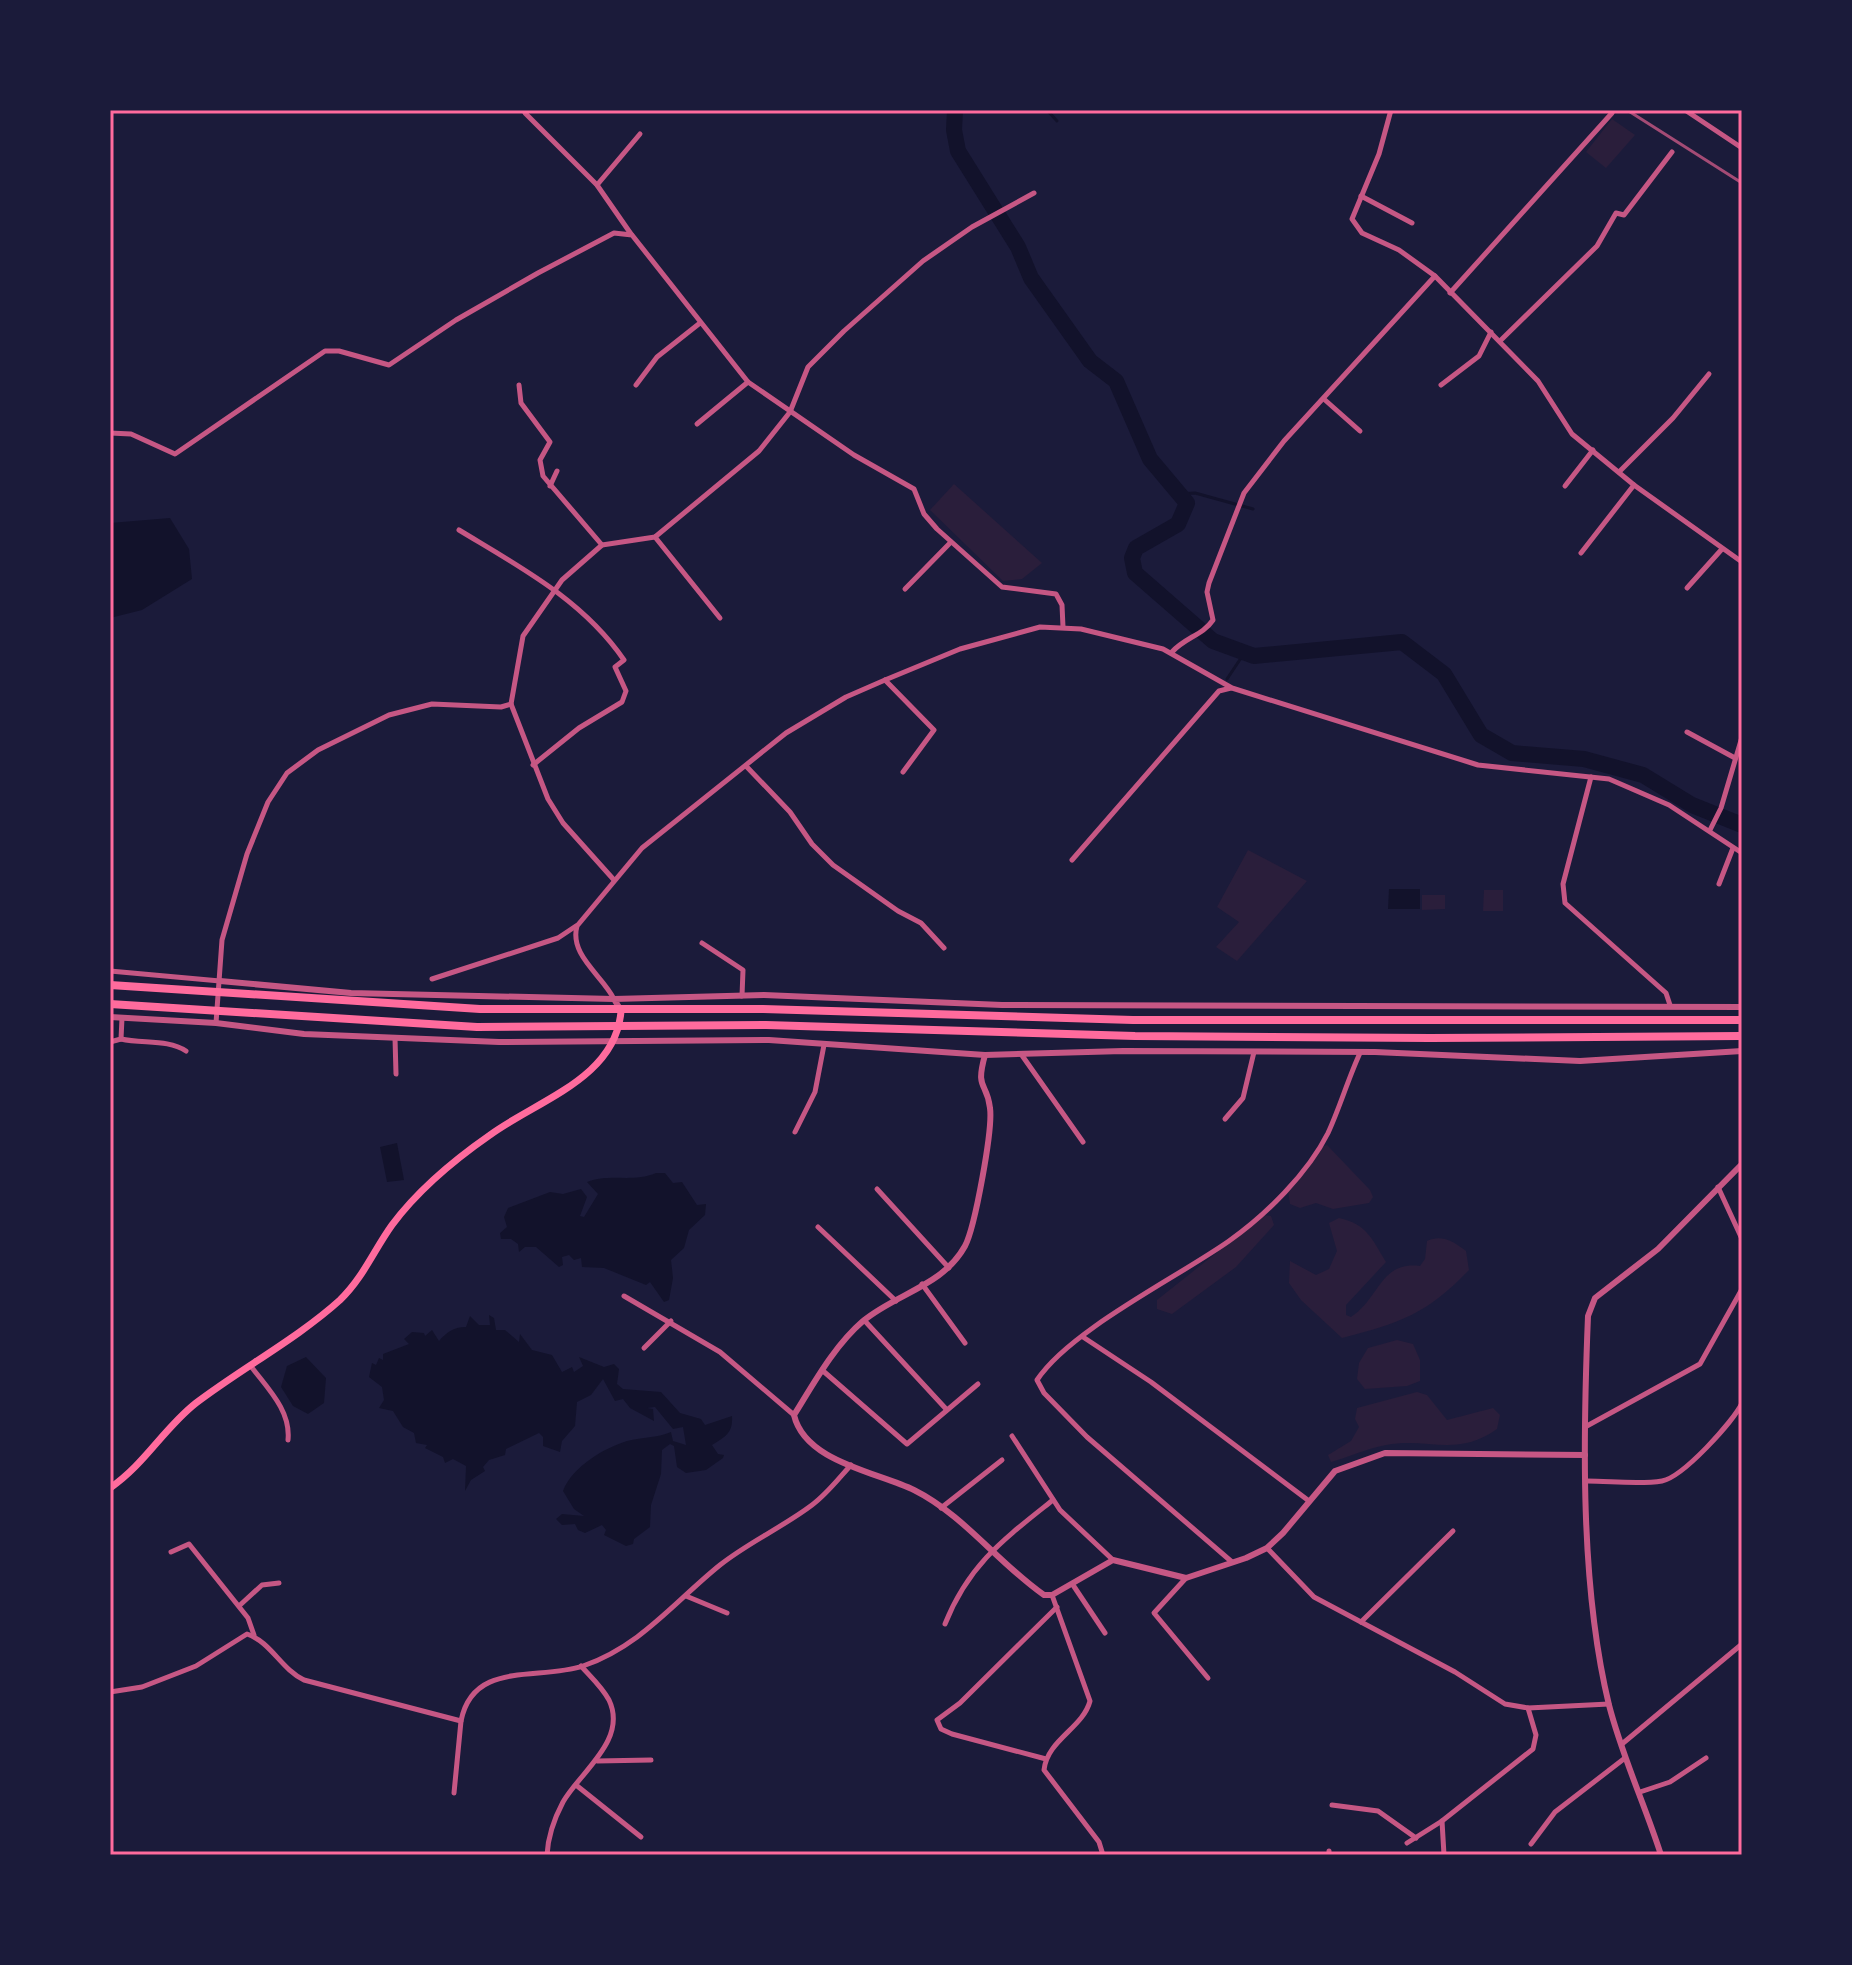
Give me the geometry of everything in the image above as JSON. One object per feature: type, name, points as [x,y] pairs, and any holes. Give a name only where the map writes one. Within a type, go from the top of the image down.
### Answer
[{"type":"highway","points":[[110,985],[439,1008],[621,1011],[763,1009],[1133,1020],[1742,1020]]},
{"type":"highway","points":[[110,1004],[438,1025],[766,1025],[1166,1036],[1742,1036]]},
{"type":"main road","points":[[110,1488],[136,1470],[194,1405],[339,1300],[374,1258],[391,1227],[424,1188],[492,1133],[584,1075],[614,1042],[620,1027],[621,1011]]},
{"type":"street","points":[[1391,110],[1379,154],[1352,219],[1355,227],[1399,250],[1435,276],[1538,381],[1572,434],[1634,485],[1742,562]]},
{"type":"street","points":[[1685,110],[1742,148]]},
{"type":"street","points":[[525,113],[597,185],[632,235],[748,382],[854,455],[914,489],[924,514],[1002,587],[1056,594],[1062,605],[1063,627]]},
{"type":"street","points":[[1450,293],[1612,113]]},
{"type":"street","points":[[597,185],[640,134]]},
{"type":"street","points":[[1500,341],[1597,246],[1616,213],[1624,215],[1672,152]]},
{"type":"street","points":[[614,880],[563,823],[533,765],[511,704],[523,636],[554,588],[602,545],[655,537],[759,451],[790,412],[808,367],[923,261],[988,218],[1034,193]]},
{"type":"street","points":[[1361,196],[1412,223]]},
{"type":"street","points":[[110,433],[131,434],[175,454],[325,351],[339,351],[389,365],[456,320],[538,273],[614,233],[632,235]]},
{"type":"street","points":[[1172,652],[1183,640],[1208,627],[1213,620],[1207,592],[1213,567],[1244,493],[1284,441],[1325,400],[1435,276]]},
{"type":"street","points":[[636,385],[657,357],[700,323]]},
{"type":"street","points":[[1441,385],[1479,356],[1491,332]]},
{"type":"street","points":[[1619,472],[1673,418],[1709,374]]},
{"type":"street","points":[[697,424],[748,382]]},
{"type":"street","points":[[519,385],[521,403],[550,442],[539,467],[550,486],[602,545]]},
{"type":"street","points":[[1325,400],[1360,431]]},
{"type":"street","points":[[1565,486],[1593,450]]},
{"type":"street","points":[[550,486],[557,471]]},
{"type":"street","points":[[1581,553],[1634,485]]},
{"type":"street","points":[[459,530],[554,588],[604,631],[624,660],[615,667],[626,691],[622,702],[579,728],[533,765]]},
{"type":"street","points":[[655,537],[720,618]]},
{"type":"street","points":[[905,589],[951,542]]},
{"type":"street","points":[[1687,588],[1722,549]]},
{"type":"street","points":[[432,979],[558,938],[577,926],[642,848],[786,733],[846,697],[960,649],[1040,627],[1063,627],[1172,652],[1232,688],[1478,765],[1591,776],[1642,792],[1711,827],[1742,853]]},
{"type":"street","points":[[885,680],[934,730],[903,772]]},
{"type":"street","points":[[1072,860],[1219,691],[1232,688]]},
{"type":"street","points":[[216,1023],[222,940],[247,854],[268,802],[287,773],[318,750],[389,715],[432,704],[501,707],[511,704]]},
{"type":"street","points":[[1687,732],[1735,758]]},
{"type":"street","points":[[1711,827],[1721,808],[1742,737]]},
{"type":"street","points":[[746,766],[790,812],[833,865],[898,911],[921,923],[944,948]]},
{"type":"street","points":[[1591,776],[1563,884],[1565,903],[1666,993],[1670,1005]]},
{"type":"street","points":[[1719,884],[1733,848]]},
{"type":"street","points":[[577,926],[574,936],[579,951],[621,1011]]},
{"type":"street","points":[[702,943],[743,970],[742,996]]},
{"type":"street","points":[[110,971],[351,993],[614,999],[742,996],[1188,1007],[1742,1007]]},
{"type":"street","points":[[110,1017],[216,1023],[304,1034],[395,1038],[614,1042],[769,1040],[985,1055],[1360,1053],[1580,1061],[1742,1051]]},
{"type":"street","points":[[121,1039],[122,1018]]},
{"type":"street","points":[[395,1038],[396,1074]]},
{"type":"street","points":[[110,1042],[121,1039],[143,1044],[174,1043],[186,1051]]},
{"type":"street","points":[[795,1132],[815,1092],[824,1045]]},
{"type":"street","points":[[1225,1119],[1243,1098],[1254,1052]]},
{"type":"street","points":[[1233,1563],[1087,1437],[1044,1393],[1037,1380],[1048,1363],[1083,1337],[1228,1241],[1258,1217],[1300,1173],[1328,1133],[1360,1053]]},
{"type":"street","points":[[1021,1054],[1083,1142]]},
{"type":"street","points":[[794,1415],[822,1370],[864,1320],[922,1284],[937,1280],[966,1245],[976,1214],[989,1131],[990,1105],[980,1087],[985,1055]]},
{"type":"street","points":[[1661,1855],[1625,1758],[1609,1704],[1591,1571],[1585,1455],[1590,1306],[1658,1249],[1742,1164]]},
{"type":"street","points":[[1718,1187],[1742,1239]]},
{"type":"street","points":[[877,1189],[949,1268]]},
{"type":"street","points":[[818,1227],[896,1301]]},
{"type":"street","points":[[922,1284],[965,1343]]},
{"type":"street","points":[[1585,1427],[1700,1364],[1742,1289]]},
{"type":"street","points":[[624,1296],[671,1321],[737,1364],[794,1415],[799,1433],[825,1452],[913,1489],[941,1508],[1024,1582],[1044,1595],[1052,1595],[1073,1585],[1113,1560]]},
{"type":"street","points":[[864,1320],[947,1410]]},
{"type":"street","points":[[644,1348],[671,1321]]},
{"type":"street","points":[[1083,1337],[1309,1501]]},
{"type":"street","points":[[249,1364],[281,1405],[290,1427],[288,1440]]},
{"type":"street","points":[[822,1370],[907,1444],[978,1384]]},
{"type":"street","points":[[1587,1481],[1663,1481],[1678,1474],[1729,1423],[1742,1403]]},
{"type":"street","points":[[1012,1436],[1053,1500],[1113,1560],[1186,1578]]},
{"type":"street","points":[[1208,1678],[1154,1613],[1186,1578],[1267,1548],[1345,1465],[1385,1453],[1585,1455]]},
{"type":"street","points":[[941,1508],[1002,1460]]},
{"type":"street","points":[[454,1793],[463,1710],[478,1688],[497,1677],[581,1666],[633,1642],[720,1565],[814,1504],[852,1465]]},
{"type":"street","points":[[945,1624],[954,1600],[990,1549],[1053,1500]]},
{"type":"street","points":[[1361,1622],[1453,1531]]},
{"type":"street","points":[[171,1552],[189,1544],[239,1606],[254,1636],[285,1669],[304,1680],[461,1721]]},
{"type":"street","points":[[1267,1548],[1314,1597],[1455,1672],[1505,1704],[1528,1708],[1609,1704]]},
{"type":"street","points":[[239,1606],[262,1585],[279,1583]]},
{"type":"street","points":[[1073,1585],[1105,1633]]},
{"type":"street","points":[[1052,1595],[1090,1701],[1087,1713],[1069,1728],[1046,1759],[1044,1770],[1099,1842],[1103,1855]]},
{"type":"street","points":[[686,1596],[727,1613]]},
{"type":"street","points":[[1046,1759],[952,1734],[941,1729],[937,1720],[960,1703],[1057,1607]]},
{"type":"street","points":[[110,1692],[142,1687],[215,1656],[242,1634],[254,1636]]},
{"type":"street","points":[[1622,1744],[1742,1644]]},
{"type":"street","points":[[547,1855],[547,1837],[563,1802],[597,1761],[613,1727],[610,1703],[581,1666]]},
{"type":"street","points":[[1407,1843],[1442,1821],[1533,1749],[1536,1735],[1528,1708]]},
{"type":"street","points":[[1531,1844],[1555,1812],[1625,1758]]},
{"type":"street","points":[[1640,1792],[1670,1782],[1706,1758]]},
{"type":"street","points":[[597,1761],[651,1760]]},
{"type":"street","points":[[576,1785],[641,1837]]},
{"type":"street","points":[[1332,1805],[1378,1811],[1416,1838]]},
{"type":"street","points":[[1442,1821],[1444,1855]]},
{"type":"shaded area","points":[[1612,119],[1635,135],[1606,168],[1586,152]]},
{"type":"shaded area","points":[[954,484],[1042,563],[1022,579],[1003,581],[930,510]]},
{"type":"shaded area","points":[[170,518],[189,549],[192,579],[142,610],[110,618],[110,523]]},
{"type":"shaded area","points":[[1248,850],[1307,881],[1237,961],[1216,947],[1239,922],[1217,907]]},
{"type":"shaded area","points":[[1389,889],[1420,889],[1420,909],[1388,909]]},
{"type":"shaded area","points":[[1484,890],[1503,890],[1503,911],[1483,911]]},
{"type":"shaded area","points":[[1422,895],[1445,895],[1445,909],[1422,910]]},
{"type":"shaded area","points":[[397,1143],[404,1180],[387,1182],[380,1147]]},
{"type":"shaded area","points":[[1327,1145],[1370,1190],[1373,1197],[1369,1203],[1333,1209],[1316,1203],[1300,1208],[1290,1204],[1288,1191],[1319,1147]]},
{"type":"shaded area","points":[[665,1173],[673,1183],[682,1182],[697,1205],[706,1204],[705,1215],[689,1230],[684,1248],[671,1260],[673,1278],[669,1300],[664,1302],[650,1282],[646,1285],[604,1268],[582,1267],[581,1258],[574,1260],[569,1255],[562,1257],[563,1265],[559,1267],[536,1247],[525,1247],[519,1252],[518,1244],[511,1239],[501,1239],[500,1233],[507,1227],[504,1217],[508,1208],[550,1192],[563,1194],[581,1189],[587,1197],[580,1216],[584,1217],[598,1194],[587,1182]]},
{"type":"shaded area","points":[[1264,1215],[1271,1216],[1274,1225],[1236,1267],[1172,1314],[1157,1309],[1157,1300]]},
{"type":"shaded area","points":[[1339,1218],[1362,1228],[1386,1262],[1346,1305],[1346,1315],[1351,1317],[1396,1269],[1420,1266],[1425,1259],[1427,1241],[1432,1239],[1452,1242],[1466,1251],[1469,1270],[1440,1297],[1412,1315],[1342,1338],[1301,1300],[1289,1283],[1290,1261],[1316,1275],[1329,1269],[1337,1251],[1329,1223]]},
{"type":"shaded area","points":[[489,1315],[494,1318],[496,1330],[505,1330],[519,1342],[520,1334],[532,1350],[552,1355],[562,1372],[572,1367],[574,1372],[583,1366],[579,1357],[604,1367],[614,1364],[619,1369],[617,1384],[623,1389],[661,1392],[680,1413],[701,1419],[705,1425],[732,1416],[728,1433],[712,1445],[718,1454],[724,1455],[723,1458],[706,1470],[686,1473],[677,1467],[674,1446],[670,1444],[662,1450],[661,1474],[651,1505],[650,1527],[634,1539],[633,1544],[626,1546],[604,1535],[606,1530],[602,1525],[585,1533],[578,1530],[575,1524],[562,1525],[556,1519],[562,1514],[584,1516],[574,1509],[563,1491],[567,1482],[581,1466],[599,1454],[627,1441],[671,1432],[673,1441],[686,1445],[683,1427],[673,1429],[655,1407],[647,1408],[653,1409],[654,1421],[630,1408],[623,1399],[615,1401],[603,1379],[591,1395],[577,1402],[575,1426],[562,1441],[560,1452],[543,1446],[543,1437],[539,1433],[506,1449],[505,1455],[489,1460],[483,1467],[485,1471],[471,1480],[465,1491],[466,1466],[453,1459],[445,1463],[443,1457],[425,1448],[427,1445],[416,1443],[414,1433],[403,1427],[393,1411],[379,1408],[384,1400],[382,1387],[369,1377],[372,1363],[376,1365],[379,1358],[383,1360],[383,1354],[409,1344],[404,1339],[412,1332],[424,1333],[425,1336],[432,1330],[439,1341],[450,1331],[466,1327],[470,1316],[479,1325],[490,1325]]},
{"type":"shaded area","points":[[1397,1340],[1413,1344],[1420,1360],[1420,1381],[1407,1386],[1365,1389],[1357,1379],[1359,1363],[1368,1348]]},
{"type":"shaded area","points":[[306,1357],[326,1378],[324,1403],[308,1414],[293,1406],[281,1387],[287,1366]]},
{"type":"shaded area","points":[[1417,1392],[1427,1395],[1447,1420],[1493,1408],[1500,1415],[1497,1429],[1468,1443],[1386,1445],[1331,1462],[1328,1455],[1351,1441],[1359,1427],[1355,1419],[1357,1408]]},
{"type":"waterway","points":[[955,110],[954,130],[958,151],[1018,247],[1031,278],[1090,361],[1116,381],[1150,459],[1187,503],[1178,524],[1136,548],[1132,558],[1135,573],[1213,641],[1254,656],[1402,642],[1444,674],[1481,735],[1512,753],[1584,759],[1643,775],[1692,805],[1742,825]]},
{"type":"waterway","points":[[1047,110],[1057,121]]},
{"type":"waterway","points":[[1177,494],[1195,493],[1253,509]]},
{"type":"waterway","points":[[1227,679],[1243,655]]},
{"type":"railway","points":[[1627,110],[1742,183]]}]
